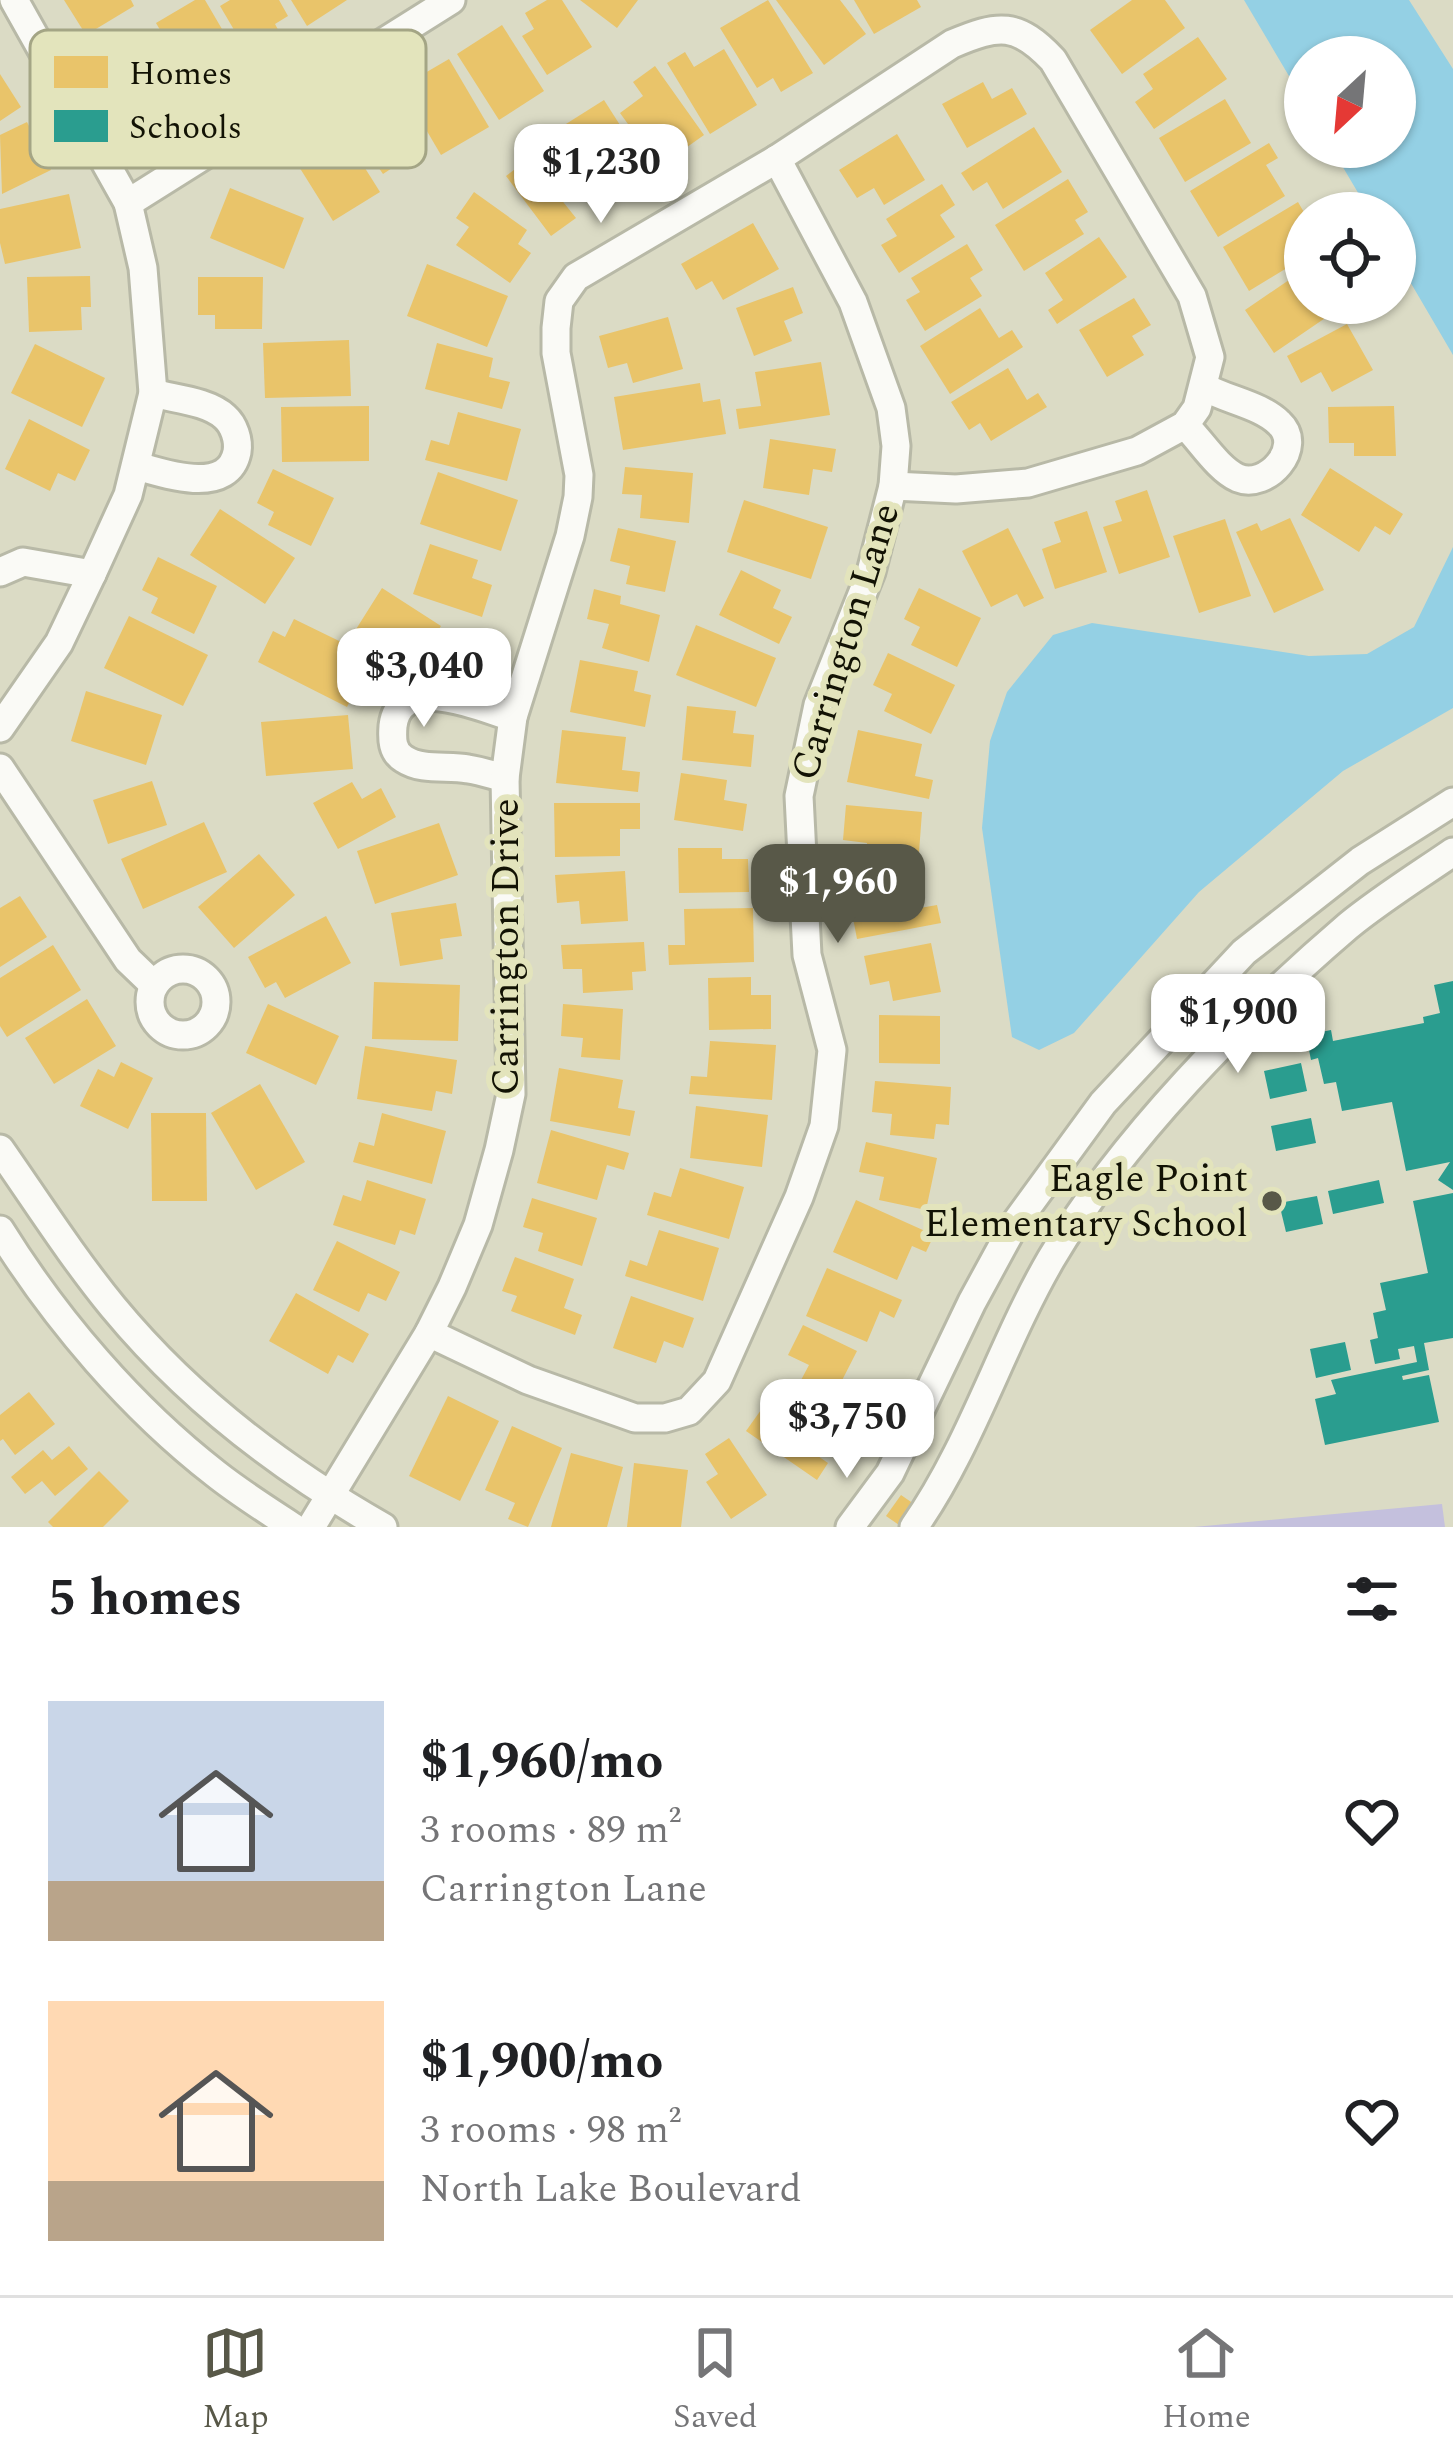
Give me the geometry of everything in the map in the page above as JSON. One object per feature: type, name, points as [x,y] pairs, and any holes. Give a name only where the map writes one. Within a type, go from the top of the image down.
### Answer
[{"type":"street","points":[[14,0],[31,30]]},
{"type":"street","points":[[403,30],[451,0]]},
{"type":"street","name":"Carrington Drive","points":[[311,1527],[429,1334],[478,1225],[511,1094],[505,778],[513,717],[578,497],[580,475],[556,353],[559,301],[576,278],[776,159],[952,44],[984,31],[1014,30],[1034,40],[1053,60],[1192,296],[1210,357],[1197,408],[1186,425]]},
{"type":"street","name":"Carrington Lane","points":[[429,1334],[528,1380],[634,1418],[665,1418],[689,1411],[717,1381],[799,1197],[824,1126],[832,1050],[807,956],[799,796],[818,705],[871,572],[893,486],[896,446],[890,408],[853,302],[776,159]]},
{"type":"street","points":[[0,728],[59,643],[92,574],[128,495],[153,393],[143,268],[128,203],[108,168]]},
{"type":"street","points":[[128,203],[184,168]]},
{"type":"street","points":[[893,486],[956,489],[1028,483],[1137,451],[1186,425],[1235,477],[1253,481],[1271,473],[1284,459],[1289,444],[1284,427],[1266,413],[1204,387]]},
{"type":"street","points":[[136,466],[195,479],[217,476],[231,465],[237,449],[235,432],[225,416],[153,393]]},
{"type":"street","points":[[0,572],[23,562],[92,574]]},
{"type":"street","points":[[505,778],[402,759],[393,746],[392,733],[395,715],[406,700],[424,695],[513,717]]},
{"type":"street","points":[[0,768],[128,959],[154,985]]},
{"type":"street","points":[[851,1527],[890,1473],[1014,1225],[1103,1103],[1244,952],[1360,861],[1453,802]]},
{"type":"street","points":[[914,1527],[934,1499],[1054,1254],[1129,1147],[1264,1002],[1352,923],[1453,852]]},
{"type":"street","points":[[0,1149],[114,1308],[249,1442],[383,1527]]},
{"type":"street","points":[[0,1229],[60,1317],[131,1396],[214,1473],[293,1527]]},
{"type":"street","points":[[983,1281],[1026,1304]]},
{"type":"shaded area","points":[[1442,1504],[1445,1527],[1194,1527]]},
{"type":"water","points":[[1244,0],[1409,0],[1453,69],[1453,355],[1416,292],[1416,192],[1358,192],[1343,168],[1416,168],[1416,36],[1284,36],[1284,68]]},
{"type":"water","points":[[1453,547],[1453,708],[1343,771],[1199,892],[1074,1033],[1039,1050],[1012,1037],[982,828],[990,741],[1007,692],[1053,635],[1092,623],[1309,656],[1367,654],[1414,627]]},
{"type":"building: Homes","points":[[64,0],[131,0],[134,6],[94,30],[83,30]]},
{"type":"building: Homes","points":[[195,0],[205,0],[223,30],[160,30],[156,23]]},
{"type":"building: Homes","points":[[230,0],[279,0],[288,16],[275,24],[278,30],[234,30],[220,6]]},
{"type":"building: Homes","points":[[291,0],[347,0],[307,26]]},
{"type":"building: Homes","points":[[547,0],[562,0],[592,47],[547,75],[522,36],[534,29],[525,13]]},
{"type":"building: Homes","points":[[580,0],[638,0],[617,28]]},
{"type":"building: Homes","points":[[768,0],[813,73],[781,92],[773,78],[757,88],[720,28]]},
{"type":"building: Homes","points":[[776,0],[840,0],[866,34],[824,65]]},
{"type":"building: Homes","points":[[854,0],[917,0],[921,7],[874,34]]},
{"type":"building: Homes","points":[[1132,0],[1165,0],[1185,28],[1122,74],[1090,30]]},
{"type":"building: Homes","points":[[502,25],[544,91],[499,120],[457,54]]},
{"type":"building: Homes","points":[[1198,37],[1227,79],[1154,129],[1135,102],[1153,89],[1143,74]]},
{"type":"building: Homes","points":[[724,49],[757,105],[710,134],[667,63],[685,52],[694,67]]},
{"type":"building: Homes","points":[[449,59],[489,127],[441,155],[426,130],[426,72]]},
{"type":"building: Homes","points":[[655,66],[704,135],[659,167],[620,113],[643,96],[633,82]]},
{"type":"building: Homes","points":[[0,74],[21,107],[0,121]]},
{"type":"building: Homes","points":[[983,82],[992,99],[1012,88],[1027,114],[967,148],[942,104]]},
{"type":"building: Homes","points":[[1225,99],[1251,143],[1185,182],[1159,138]]},
{"type":"building: Homes","points":[[604,100],[650,172],[604,201],[558,129]]},
{"type":"building: Homes","points":[[27,122],[30,168],[51,170],[2,194],[0,135]]},
{"type":"building: Homes","points":[[1034,127],[1062,172],[1003,209],[987,182],[973,191],[961,173]]},
{"type":"building: Homes","points":[[897,134],[925,180],[884,205],[874,188],[857,198],[839,170]]},
{"type":"building: Homes","points":[[550,142],[581,181],[560,198],[576,218],[551,236],[506,176]]},
{"type":"building: Homes","points":[[1269,143],[1278,158],[1266,165],[1284,197],[1218,237],[1190,191]]},
{"type":"building: Homes","points":[[300,168],[365,168],[380,192],[333,221]]},
{"type":"building: Homes","points":[[1068,179],[1088,212],[1075,220],[1084,234],[1024,271],[995,225]]},
{"type":"building: Homes","points":[[942,184],[955,205],[940,215],[955,237],[899,273],[881,245],[897,236],[886,219]]},
{"type":"building: Homes","points":[[230,188],[304,218],[284,269],[210,238]]},
{"type":"building: Homes","points":[[474,192],[527,230],[518,244],[531,253],[510,283],[456,245],[469,227],[456,218]]},
{"type":"building: Homes","points":[[69,194],[81,248],[5,264],[0,209]]},
{"type":"building: Homes","points":[[1284,210],[1284,270],[1249,291],[1223,247]]},
{"type":"building: Homes","points":[[753,223],[779,269],[723,300],[712,281],[696,290],[681,264]]},
{"type":"building: Homes","points":[[1099,237],[1127,277],[1057,324],[1048,310],[1063,300],[1045,273]]},
{"type":"building: Homes","points":[[967,244],[983,270],[970,278],[982,296],[925,331],[906,300],[920,292],[911,278]]},
{"type":"building: Homes","points":[[427,264],[508,296],[487,347],[407,316]]},
{"type":"building: Homes","points":[[90,276],[91,307],[81,307],[82,330],[29,332],[27,277]]},
{"type":"building: Homes","points":[[198,277],[263,277],[262,329],[215,329],[215,315],[198,315]]},
{"type":"building: Homes","points":[[1284,283],[1284,324],[1316,324],[1274,353],[1245,310]]},
{"type":"building: Homes","points":[[793,287],[803,313],[784,321],[792,341],[754,356],[736,308]]},
{"type":"building: Homes","points":[[1134,298],[1151,325],[1132,336],[1144,355],[1107,377],[1079,330]]},
{"type":"building: Homes","points":[[980,308],[999,338],[1012,330],[1023,347],[950,394],[920,346]]},
{"type":"building: Homes","points":[[668,317],[683,369],[633,383],[627,363],[608,368],[599,336]]},
{"type":"building: Homes","points":[[1347,324],[1373,370],[1332,392],[1321,372],[1301,383],[1287,356]]},
{"type":"building: Homes","points":[[349,340],[351,396],[265,398],[263,343]]},
{"type":"building: Homes","points":[[437,343],[493,358],[489,377],[510,382],[502,409],[425,389]]},
{"type":"building: Homes","points":[[35,344],[105,378],[82,427],[11,393]]},
{"type":"building: Homes","points":[[821,362],[830,415],[739,429],[736,409],[761,406],[755,372]]},
{"type":"building: Homes","points":[[1008,368],[1027,400],[1038,393],[1047,407],[991,441],[980,423],[969,430],[951,402]]},
{"type":"building: Homes","points":[[700,383],[703,402],[720,399],[726,434],[623,450],[614,397]]},
{"type":"building: Homes","points":[[369,406],[369,461],[282,462],[281,407]]},
{"type":"building: Homes","points":[[1394,406],[1396,456],[1354,456],[1354,443],[1329,443],[1328,407]]},
{"type":"building: Homes","points":[[458,412],[521,429],[507,481],[425,460],[431,440],[449,445]]},
{"type":"building: Homes","points":[[29,419],[90,450],[75,481],[58,473],[50,491],[5,469]]},
{"type":"building: Homes","points":[[770,439],[836,449],[832,472],[813,469],[809,495],[763,488]]},
{"type":"building: Homes","points":[[625,467],[693,473],[689,523],[640,518],[642,495],[622,494]]},
{"type":"building: Homes","points":[[1330,468],[1403,514],[1390,535],[1375,526],[1359,552],[1301,515]]},
{"type":"building: Homes","points":[[273,469],[334,498],[311,546],[268,525],[274,512],[257,503]]},
{"type":"building: Homes","points":[[438,472],[518,500],[501,551],[420,524]]},
{"type":"building: Homes","points":[[1147,490],[1170,557],[1119,574],[1103,527],[1122,521],[1115,501]]},
{"type":"building: Homes","points":[[744,500],[828,527],[811,579],[727,552]]},
{"type":"building: Homes","points":[[220,509],[295,558],[265,604],[190,555]]},
{"type":"building: Homes","points":[[1087,511],[1107,572],[1055,589],[1042,549],[1061,542],[1054,522]]},
{"type":"building: Homes","points":[[1290,518],[1324,590],[1274,613],[1236,532],[1257,523],[1261,531]]},
{"type":"building: Homes","points":[[1225,519],[1251,596],[1199,613],[1173,536]]},
{"type":"building: Homes","points":[[618,528],[676,541],[665,592],[626,584],[630,566],[610,561]]},
{"type":"building: Homes","points":[[1008,528],[1044,598],[1024,607],[1017,594],[991,607],[962,551]]},
{"type":"building: Homes","points":[[430,544],[478,560],[472,578],[492,585],[482,617],[413,594]]},
{"type":"building: Homes","points":[[158,557],[217,586],[194,634],[151,613],[158,598],[142,590]]},
{"type":"building: Homes","points":[[741,570],[781,590],[773,608],[792,617],[779,644],[719,615]]},
{"type":"building: Homes","points":[[382,588],[441,626],[422,655],[406,645],[395,661],[353,634]]},
{"type":"building: Homes","points":[[919,588],[981,618],[957,667],[911,645],[920,627],[904,619]]},
{"type":"building: Homes","points":[[594,589],[621,596],[620,604],[660,615],[649,662],[602,648],[609,624],[587,619]]},
{"type":"building: Homes","points":[[129,616],[208,655],[183,706],[104,668]]},
{"type":"building: Homes","points":[[294,619],[372,657],[347,707],[258,662],[273,631],[285,637]]},
{"type":"building: Homes","points":[[696,625],[776,658],[756,707],[676,675]]},
{"type":"building: Homes","points":[[888,653],[955,685],[931,734],[884,711],[892,694],[873,685]]},
{"type":"building: Homes","points":[[580,660],[638,671],[634,691],[651,695],[645,727],[570,712]]},
{"type":"building: Homes","points":[[86,691],[162,715],[146,765],[71,741]]},
{"type":"building: Homes","points":[[687,706],[736,711],[733,733],[754,735],[751,767],[682,760]]},
{"type":"building: Homes","points":[[348,715],[353,769],[266,776],[261,722]]},
{"type":"building: Homes","points":[[562,730],[626,737],[622,770],[640,772],[638,792],[556,783]]},
{"type":"building: Homes","points":[[858,730],[922,744],[915,776],[933,780],[929,799],[847,782]]},
{"type":"building: Homes","points":[[681,773],[727,780],[724,800],[747,804],[743,831],[674,820]]},
{"type":"building: Homes","points":[[152,781],[167,825],[108,844],[93,800]]},
{"type":"building: Homes","points":[[352,782],[362,799],[381,788],[396,817],[338,849],[313,803]]},
{"type":"building: Homes","points":[[554,803],[640,803],[640,829],[620,829],[620,856],[555,857]]},
{"type":"building: Homes","points":[[846,805],[922,812],[918,866],[865,861],[867,843],[843,840]]},
{"type":"building: Homes","points":[[204,822],[227,872],[143,909],[121,859]]},
{"type":"building: Homes","points":[[439,823],[458,875],[375,904],[357,851]]},
{"type":"building: Homes","points":[[678,848],[722,848],[722,859],[748,859],[749,892],[679,893]]},
{"type":"building: Homes","points":[[259,854],[295,895],[234,948],[198,907]]},
{"type":"building: Homes","points":[[625,871],[628,921],[581,924],[579,901],[557,903],[555,875]]},
{"type":"building: Homes","points":[[914,874],[920,908],[937,905],[941,923],[857,939],[847,886]]},
{"type":"building: Homes","points":[[20,896],[47,937],[0,967],[0,908]]},
{"type":"building: Homes","points":[[456,903],[462,936],[440,939],[443,959],[400,966],[391,913]]},
{"type":"building: Homes","points":[[753,908],[754,962],[669,965],[668,945],[685,945],[684,909]]},
{"type":"building: Homes","points":[[326,916],[351,963],[285,998],[276,982],[265,988],[248,957]]},
{"type":"building: Homes","points":[[644,942],[646,971],[632,972],[633,990],[583,993],[582,969],[563,969],[561,945]]},
{"type":"building: Homes","points":[[931,943],[941,992],[893,1001],[889,981],[870,985],[864,956]]},
{"type":"building: Homes","points":[[53,945],[81,990],[7,1037],[0,1026],[0,978]]},
{"type":"building: Homes","points":[[751,977],[751,995],[771,995],[771,1029],[709,1030],[708,978]]},
{"type":"building: Homes","points":[[374,982],[460,985],[458,1041],[372,1039]]},
{"type":"building: Homes","points":[[87,999],[116,1046],[54,1084],[25,1038]]},
{"type":"building: Homes","points":[[268,1004],[339,1036],[316,1085],[246,1053]]},
{"type":"building: Homes","points":[[563,1004],[623,1009],[620,1060],[581,1057],[583,1038],[561,1036]]},
{"type":"building: Homes","points":[[879,1015],[940,1016],[940,1064],[879,1063]]},
{"type":"building: Homes","points":[[710,1041],[776,1045],[772,1100],[689,1094],[691,1076],[707,1077]]},
{"type":"building: Homes","points":[[365,1046],[457,1060],[452,1094],[436,1091],[432,1111],[357,1099]]},
{"type":"building: Homes","points":[[121,1062],[153,1078],[128,1129],[80,1106],[98,1069],[114,1077]]},
{"type":"building: Homes","points":[[559,1068],[623,1080],[618,1108],[635,1111],[630,1136],[550,1121]]},
{"type":"building: Homes","points":[[875,1081],[951,1087],[949,1125],[936,1124],[934,1139],[890,1135],[892,1114],[872,1112]]},
{"type":"building: Homes","points":[[260,1084],[305,1162],[256,1190],[211,1113]]},
{"type":"building: Homes","points":[[696,1106],[768,1115],[762,1167],[690,1158]]},
{"type":"building: Homes","points":[[151,1113],[206,1113],[207,1201],[152,1201]]},
{"type":"building: Homes","points":[[382,1113],[446,1131],[432,1184],[353,1162],[359,1142],[374,1146]]},
{"type":"building: Homes","points":[[551,1130],[629,1153],[624,1170],[607,1165],[597,1200],[537,1183]]},
{"type":"building: Homes","points":[[866,1142],[937,1158],[926,1210],[879,1200],[884,1177],[859,1172]]},
{"type":"building: Homes","points":[[680,1168],[744,1187],[729,1239],[647,1215],[654,1192],[671,1197]]},
{"type":"building: Homes","points":[[367,1180],[426,1199],[415,1235],[400,1230],[395,1245],[333,1225],[343,1195],[361,1201]]},
{"type":"building: Homes","points":[[532,1198],[597,1218],[582,1266],[538,1251],[543,1233],[523,1227]]},
{"type":"building: Homes","points":[[856,1200],[934,1235],[926,1252],[912,1246],[897,1280],[833,1252]]},
{"type":"building: Homes","points":[[659,1230],[719,1248],[703,1301],[625,1276],[630,1260],[647,1266]]},
{"type":"building: Homes","points":[[337,1241],[400,1272],[386,1301],[368,1293],[359,1312],[313,1290]]},
{"type":"building: Homes","points":[[515,1257],[574,1279],[564,1308],[582,1315],[575,1335],[511,1311],[517,1296],[502,1291]]},
{"type":"building: Homes","points":[[827,1268],[902,1300],[894,1318],[880,1311],[867,1342],[806,1316]]},
{"type":"building: Homes","points":[[296,1293],[369,1334],[353,1363],[338,1355],[328,1374],[269,1341]]},
{"type":"building: Homes","points":[[631,1296],[694,1318],[683,1348],[664,1341],[656,1363],[613,1348]]},
{"type":"building: Homes","points":[[803,1325],[857,1351],[833,1398],[800,1382],[809,1365],[788,1355]]},
{"type":"building: Homes","points":[[778,1386],[835,1425],[815,1454],[828,1463],[817,1480],[746,1431]]},
{"type":"building: Homes","points":[[29,1392],[55,1424],[15,1455],[0,1441],[0,1415]]},
{"type":"building: Homes","points":[[448,1396],[499,1421],[460,1501],[409,1476]]},
{"type":"building: Homes","points":[[512,1426],[562,1448],[528,1527],[508,1519],[515,1503],[485,1490]]},
{"type":"building: Homes","points":[[729,1438],[767,1495],[731,1519],[706,1482],[718,1474],[705,1454]]},
{"type":"building: Homes","points":[[69,1446],[88,1469],[55,1496],[42,1481],[25,1494],[11,1477],[43,1450],[52,1460]]},
{"type":"building: Homes","points":[[571,1453],[623,1467],[607,1527],[551,1527]]},
{"type":"building: Homes","points":[[634,1463],[688,1470],[681,1527],[627,1527]]},
{"type":"building: Homes","points":[[99,1471],[129,1501],[103,1527],[53,1527],[48,1522]]},
{"type":"building: Homes","points":[[901,1495],[914,1504],[899,1525],[886,1516]]},
{"type":"building: Schools","points":[[1453,981],[1453,1190],[1438,1180],[1450,1162],[1406,1171],[1392,1102],[1342,1111],[1336,1082],[1324,1084],[1318,1058],[1311,1060],[1306,1035],[1331,1030],[1333,1041],[1424,1023],[1423,1017],[1440,1013],[1434,985]]},
{"type":"building: Schools","points":[[1301,1063],[1307,1091],[1270,1099],[1264,1071]]},
{"type":"building: Schools","points":[[1311,1118],[1316,1143],[1276,1151],[1271,1126]]},
{"type":"building: Schools","points":[[1379,1180],[1384,1203],[1333,1214],[1328,1191]]},
{"type":"building: Schools","points":[[1453,1193],[1453,1338],[1424,1343],[1429,1370],[1402,1376],[1403,1380],[1429,1375],[1439,1422],[1325,1445],[1315,1399],[1336,1394],[1331,1380],[1417,1362],[1414,1346],[1398,1349],[1400,1359],[1375,1364],[1370,1340],[1378,1338],[1373,1313],[1386,1310],[1380,1283],[1428,1273],[1413,1201]]},
{"type":"building: Schools","points":[[1317,1196],[1323,1224],[1286,1232],[1279,1203]]},
{"type":"building: Schools","points":[[1345,1342],[1351,1370],[1316,1378],[1310,1349]]},
{"type":"place","name":"Eagle Point Elementary School","points":[[1272,1201]]}]
